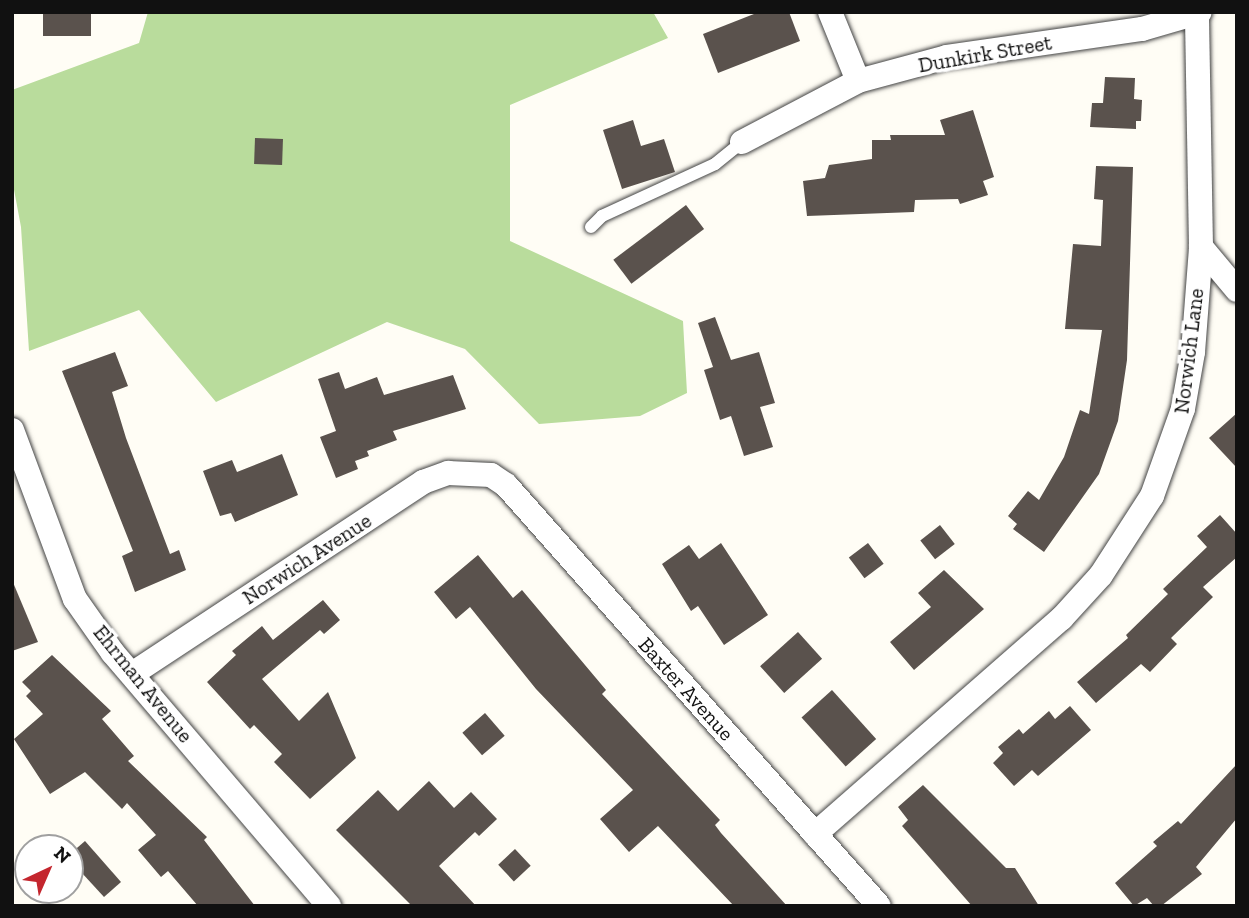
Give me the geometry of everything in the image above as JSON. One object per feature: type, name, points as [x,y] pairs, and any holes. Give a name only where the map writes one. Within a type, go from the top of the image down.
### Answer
[{"type":"street","points":[[830,12],[858,81]]},
{"type":"street","name":"Dunkirk Street","points":[[742,142],[858,81],[947,57],[1142,29],[1199,13]]},
{"type":"street","name":"Norwich Lane","points":[[815,834],[1061,619],[1101,575],[1135,527],[1170,454],[1183,410],[1193,352],[1200,247],[1199,13]]},
{"type":"street","points":[[1200,247],[1237,290]]},
{"type":"street","name":"Ehrman Avenue","points":[[12,430],[75,599],[132,674],[329,906]]},
{"type":"street","name":"Norwich Avenue","points":[[132,674],[423,482],[449,473],[491,475]]},
{"type":"street","name":"Baxter Avenue","points":[[491,475],[506,485],[879,906]]},
{"type":"lane","points":[[592,228],[602,216],[715,164],[742,142]]},
{"type":"green space","points":[[148,12],[653,12],[668,38],[510,105],[510,241],[683,321],[687,393],[640,416],[539,424],[465,349],[387,322],[216,402],[139,310],[29,351],[21,227],[12,179],[12,90],[139,43]]},
{"type":"building","points":[[43,12],[91,12],[91,36],[43,36]]},
{"type":"building","points":[[759,12],[789,12],[800,41],[718,73],[703,34]]},
{"type":"building","points":[[1105,77],[1135,78],[1134,99],[1142,100],[1141,121],[1136,121],[1136,129],[1090,127],[1092,103],[1103,103]]},
{"type":"building","points":[[973,110],[994,177],[983,181],[988,195],[960,204],[958,199],[915,200],[914,212],[807,216],[803,181],[825,178],[829,165],[872,159],[872,140],[891,140],[890,135],[945,135],[940,120]]},
{"type":"building","points":[[633,120],[641,146],[664,139],[675,172],[622,189],[603,130]]},
{"type":"building","points":[[255,138],[283,139],[282,165],[254,164]]},
{"type":"building","points":[[1096,166],[1133,167],[1127,360],[1118,421],[1099,474],[1044,552],[1013,529],[1017,524],[1008,516],[1028,491],[1039,500],[1064,457],[1080,410],[1089,414],[1102,330],[1065,329],[1073,244],[1101,246],[1103,200],[1094,199]]},
{"type":"building","points":[[686,205],[704,229],[631,284],[613,260]]},
{"type":"building","points":[[715,317],[731,360],[759,352],[775,403],[760,407],[773,447],[744,456],[731,416],[720,420],[704,370],[713,367],[698,323]]},
{"type":"building","points":[[115,352],[128,386],[112,392],[126,438],[170,554],[179,550],[186,570],[135,592],[122,556],[133,551],[62,371]]},
{"type":"building","points":[[339,372],[345,389],[377,377],[384,395],[453,375],[466,409],[393,431],[397,440],[367,451],[369,456],[355,461],[358,469],[336,478],[320,437],[336,431],[318,379]]},
{"type":"building","points":[[1237,413],[1237,468],[1209,438]]},
{"type":"building","points":[[282,454],[298,495],[235,522],[231,513],[220,516],[203,471],[232,460],[237,472]]},
{"type":"building","points":[[1220,515],[1237,534],[1237,557],[1203,587],[1213,597],[1171,638],[1177,644],[1150,672],[1141,664],[1096,703],[1077,682],[1128,638],[1126,635],[1168,594],[1163,589],[1207,547],[1197,536]]},
{"type":"building","points":[[940,525],[955,544],[935,559],[920,540]]},
{"type":"building","points":[[721,543],[768,615],[724,645],[698,606],[691,611],[662,564],[689,545],[699,559]]},
{"type":"building","points":[[868,543],[884,564],[864,578],[849,557]]},
{"type":"building","points":[[478,555],[513,598],[522,590],[606,690],[602,694],[720,820],[715,825],[721,833],[787,906],[734,906],[658,826],[629,852],[600,819],[633,790],[536,689],[470,607],[456,619],[434,592]]},
{"type":"building","points":[[944,570],[984,609],[914,670],[890,642],[931,607],[918,593]]},
{"type":"building","points":[[12,580],[38,642],[12,651]]},
{"type":"building","points":[[323,600],[340,620],[324,634],[320,630],[262,679],[299,721],[328,692],[356,758],[310,799],[274,762],[282,754],[254,725],[250,729],[207,682],[236,655],[232,651],[262,626],[273,640]]},
{"type":"building","points":[[798,632],[822,659],[784,693],[760,666]]},
{"type":"building","points":[[52,655],[111,711],[102,719],[134,756],[128,761],[207,837],[204,840],[255,906],[198,906],[168,871],[161,877],[138,850],[156,835],[127,803],[122,809],[85,772],[50,794],[14,739],[43,714],[26,696],[31,691],[22,682]]},
{"type":"building","points":[[832,690],[876,739],[846,766],[802,717]]},
{"type":"building","points":[[1070,706],[1091,730],[1038,776],[1032,770],[1014,786],[993,763],[1003,753],[998,747],[1019,729],[1023,734],[1049,711],[1055,719]]},
{"type":"building","points":[[485,713],[505,736],[482,755],[462,733]]},
{"type":"building","points":[[1237,764],[1237,818],[1196,867],[1202,874],[1161,906],[1154,906],[1147,898],[1134,906],[1115,883],[1157,846],[1153,842],[1178,821],[1181,824]]},
{"type":"building","points":[[429,781],[454,808],[471,792],[497,819],[479,836],[475,832],[439,866],[476,906],[412,906],[336,830],[378,790],[398,811]]},
{"type":"building","points":[[923,785],[1006,868],[1015,868],[1039,906],[972,906],[902,826],[908,820],[898,807]]},
{"type":"building","points":[[84,842],[121,882],[104,897],[84,875]]},
{"type":"building","points":[[515,849],[531,866],[514,882],[498,865]]}]
